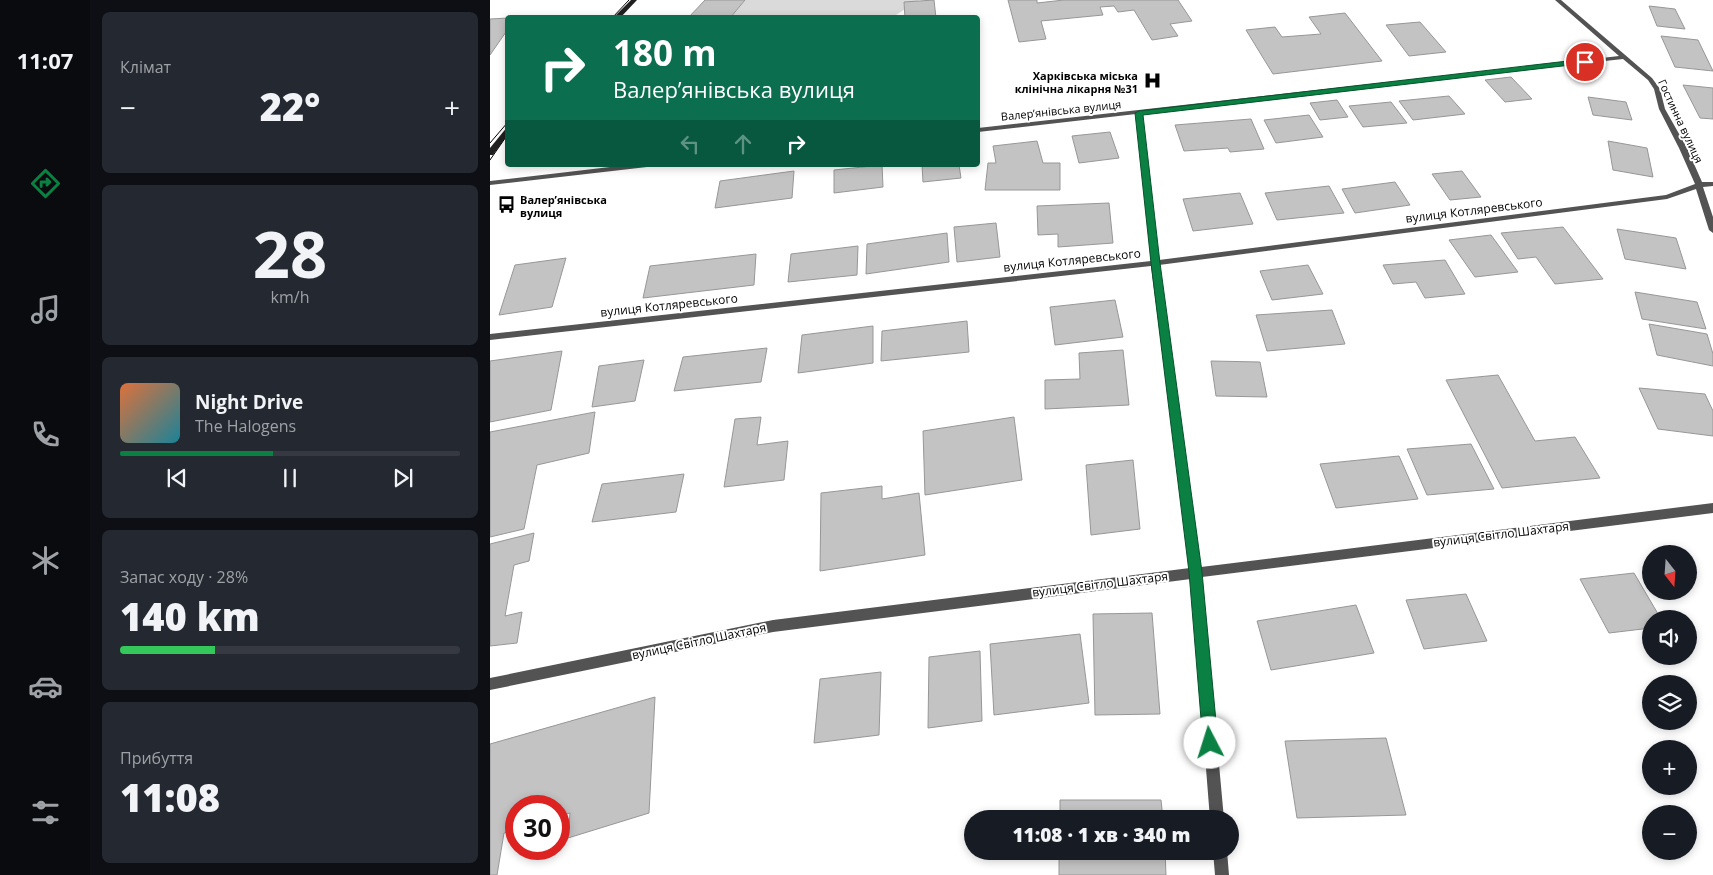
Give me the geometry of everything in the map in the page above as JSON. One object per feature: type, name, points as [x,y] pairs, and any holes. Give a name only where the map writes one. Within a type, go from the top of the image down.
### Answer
[{"type":"street","points":[[619,15],[634,0]]},
{"type":"street","name":"Гостинна вулиця","points":[[1558,0],[1650,79],[1657,88],[1662,109],[1683,148],[1699,184],[1713,230]]},
{"type":"street","name":"Валер’янівська вулиця","points":[[980,130],[1624,57]]},
{"type":"street","points":[[1139,113],[1156,263],[1196,572],[1216,810]]},
{"type":"street","points":[[490,153],[505,132]]},
{"type":"street","points":[[490,183],[630,167]]},
{"type":"street","name":"вулиця Котляревського","points":[[490,337],[1156,263],[1667,197],[1699,184],[1713,184]]},
{"type":"street","name":"вулиця Світло Шахтаря","points":[[490,684],[773,626],[1713,508]]},
{"type":"street","points":[[1221,860],[1222,875]]},
{"type":"shaded area","points":[[745,0],[919,0],[896,15],[732,15]]},
{"type":"building","points":[[705,0],[745,0],[732,15],[691,15]]},
{"type":"building","points":[[934,0],[936,15],[905,15],[904,2]]},
{"type":"building","points":[[1008,0],[1037,0],[1037,3],[1064,0],[1178,0],[1192,21],[1170,24],[1178,36],[1152,40],[1134,10],[1118,12],[1114,6],[1100,7],[1103,15],[1041,21],[1046,39],[1019,42]]},
{"type":"building","points":[[1649,6],[1675,9],[1685,29],[1657,26]]},
{"type":"building","points":[[1345,13],[1382,61],[1273,74],[1246,30],[1275,27],[1282,37],[1321,34],[1309,17]]},
{"type":"building","points":[[505,18],[505,33],[490,55],[490,19]]},
{"type":"building","points":[[1420,22],[1446,52],[1409,56],[1386,25]]},
{"type":"building","points":[[1661,36],[1698,40],[1713,71],[1675,67]]},
{"type":"building","points":[[1511,77],[1532,99],[1505,102],[1485,80]]},
{"type":"building","points":[[1683,85],[1713,88],[1713,119],[1700,118]]},
{"type":"building","points":[[1449,96],[1465,114],[1413,120],[1399,101]]},
{"type":"building","points":[[1588,97],[1626,102],[1632,120],[1593,115]]},
{"type":"building","points":[[1337,100],[1348,117],[1320,120],[1310,103]]},
{"type":"building","points":[[1391,102],[1407,123],[1363,127],[1349,106]]},
{"type":"building","points":[[1309,115],[1323,137],[1276,143],[1264,120]]},
{"type":"building","points":[[1251,119],[1264,149],[1230,152],[1228,148],[1184,151],[1175,125]]},
{"type":"building","points":[[1110,132],[1119,158],[1079,163],[1072,136]]},
{"type":"building","points":[[1037,141],[1043,163],[1060,163],[1060,190],[985,190],[988,163],[996,163],[993,146]]},
{"type":"building","points":[[1608,141],[1647,148],[1653,177],[1613,170]]},
{"type":"building","points":[[882,167],[883,187],[834,193],[834,170]]},
{"type":"building","points":[[922,167],[959,167],[961,178],[923,182]]},
{"type":"building","points":[[794,171],[792,198],[715,208],[720,181]]},
{"type":"building","points":[[1462,171],[1481,197],[1450,200],[1432,174]]},
{"type":"building","points":[[1395,182],[1410,205],[1355,213],[1342,189]]},
{"type":"building","points":[[1329,186],[1344,213],[1277,220],[1265,193]]},
{"type":"building","points":[[1240,193],[1253,224],[1193,231],[1183,199]]},
{"type":"building","points":[[1109,203],[1113,243],[1058,247],[1058,234],[1038,235],[1037,206]]},
{"type":"building","points":[[996,223],[1000,257],[957,262],[954,227]]},
{"type":"building","points":[[1563,227],[1603,279],[1555,284],[1536,257],[1518,259],[1501,233]]},
{"type":"building","points":[[1617,229],[1676,238],[1686,269],[1625,259]]},
{"type":"building","points":[[947,233],[949,262],[866,274],[867,244]]},
{"type":"building","points":[[1491,235],[1518,272],[1475,277],[1449,240]]},
{"type":"building","points":[[858,246],[857,275],[788,282],[791,254]]},
{"type":"building","points":[[756,254],[754,285],[643,298],[650,266]]},
{"type":"building","points":[[566,258],[552,307],[499,315],[515,265]]},
{"type":"building","points":[[1445,260],[1465,294],[1425,298],[1416,282],[1393,284],[1383,265]]},
{"type":"building","points":[[1308,265],[1323,294],[1272,300],[1260,271]]},
{"type":"building","points":[[1635,292],[1697,302],[1706,329],[1642,319]]},
{"type":"building","points":[[1115,300],[1123,337],[1055,345],[1050,307]]},
{"type":"building","points":[[1332,310],[1345,344],[1267,351],[1256,315]]},
{"type":"building","points":[[967,321],[969,352],[881,361],[882,331]]},
{"type":"building","points":[[1649,324],[1707,334],[1713,354],[1713,366],[1657,355]]},
{"type":"building","points":[[873,326],[873,363],[798,373],[802,335]]},
{"type":"building","points":[[767,348],[761,382],[674,391],[683,357]]},
{"type":"building","points":[[1123,350],[1129,405],[1045,409],[1045,380],[1080,379],[1079,353]]},
{"type":"building","points":[[562,351],[551,410],[490,422],[490,361]]},
{"type":"building","points":[[644,360],[635,401],[592,407],[599,366]]},
{"type":"building","points":[[1211,361],[1260,362],[1267,397],[1216,396]]},
{"type":"building","points":[[1498,375],[1535,441],[1575,437],[1600,478],[1502,488],[1446,380]]},
{"type":"building","points":[[1639,388],[1705,394],[1713,411],[1713,436],[1658,429]]},
{"type":"building","points":[[595,412],[589,453],[537,465],[524,529],[490,537],[490,432]]},
{"type":"building","points":[[761,417],[757,445],[788,441],[784,480],[724,487],[735,419]]},
{"type":"building","points":[[1014,417],[1022,480],[925,495],[923,431]]},
{"type":"building","points":[[1471,444],[1494,489],[1427,495],[1407,449]]},
{"type":"building","points":[[1399,456],[1418,499],[1336,508],[1320,464]]},
{"type":"building","points":[[1133,460],[1140,529],[1091,535],[1086,465]]},
{"type":"building","points":[[684,474],[676,512],[592,522],[602,484]]},
{"type":"building","points":[[882,486],[882,499],[919,493],[925,555],[820,571],[821,493]]},
{"type":"building","points":[[534,533],[529,561],[514,565],[505,616],[522,612],[517,643],[490,646],[490,544]]},
{"type":"building","points":[[1634,573],[1642,587],[1642,600],[1650,600],[1656,610],[1642,610],[1642,629],[1609,633],[1580,579]]},
{"type":"building","points":[[1466,594],[1487,641],[1424,649],[1406,600]]},
{"type":"building","points":[[1356,605],[1374,653],[1271,670],[1257,621]]},
{"type":"building","points":[[1152,613],[1160,714],[1095,715],[1093,614]]},
{"type":"building","points":[[1080,634],[1089,703],[994,715],[990,644]]},
{"type":"building","points":[[980,651],[982,721],[928,728],[929,657]]},
{"type":"building","points":[[881,672],[879,735],[814,743],[820,679]]},
{"type":"building","points":[[655,697],[649,813],[570,837],[570,795],[505,795],[505,833],[497,875],[490,875],[490,744]]},
{"type":"building","points":[[1386,738],[1406,815],[1297,818],[1285,741]]},
{"type":"building","points":[[1060,800],[1161,800],[1162,810],[1060,810]]},
{"type":"building","points":[[1059,860],[1165,860],[1166,875],[1059,875]]},
{"type":"tram line","points":[[615,15],[629,0]]},
{"type":"tram line","points":[[490,143],[505,126]]},
{"type":"tram line","points":[[490,160],[505,138]]},
{"type":"place","name":"Харківська міська клінічна лікарня №31","points":[[1152,81]]},
{"type":"place","name":"Валер’янівська вулиця","points":[[506,205]]},
{"type":"route","points":[[1210,743],[1196,572],[1156,263],[1139,113],[1585,62]]}]
